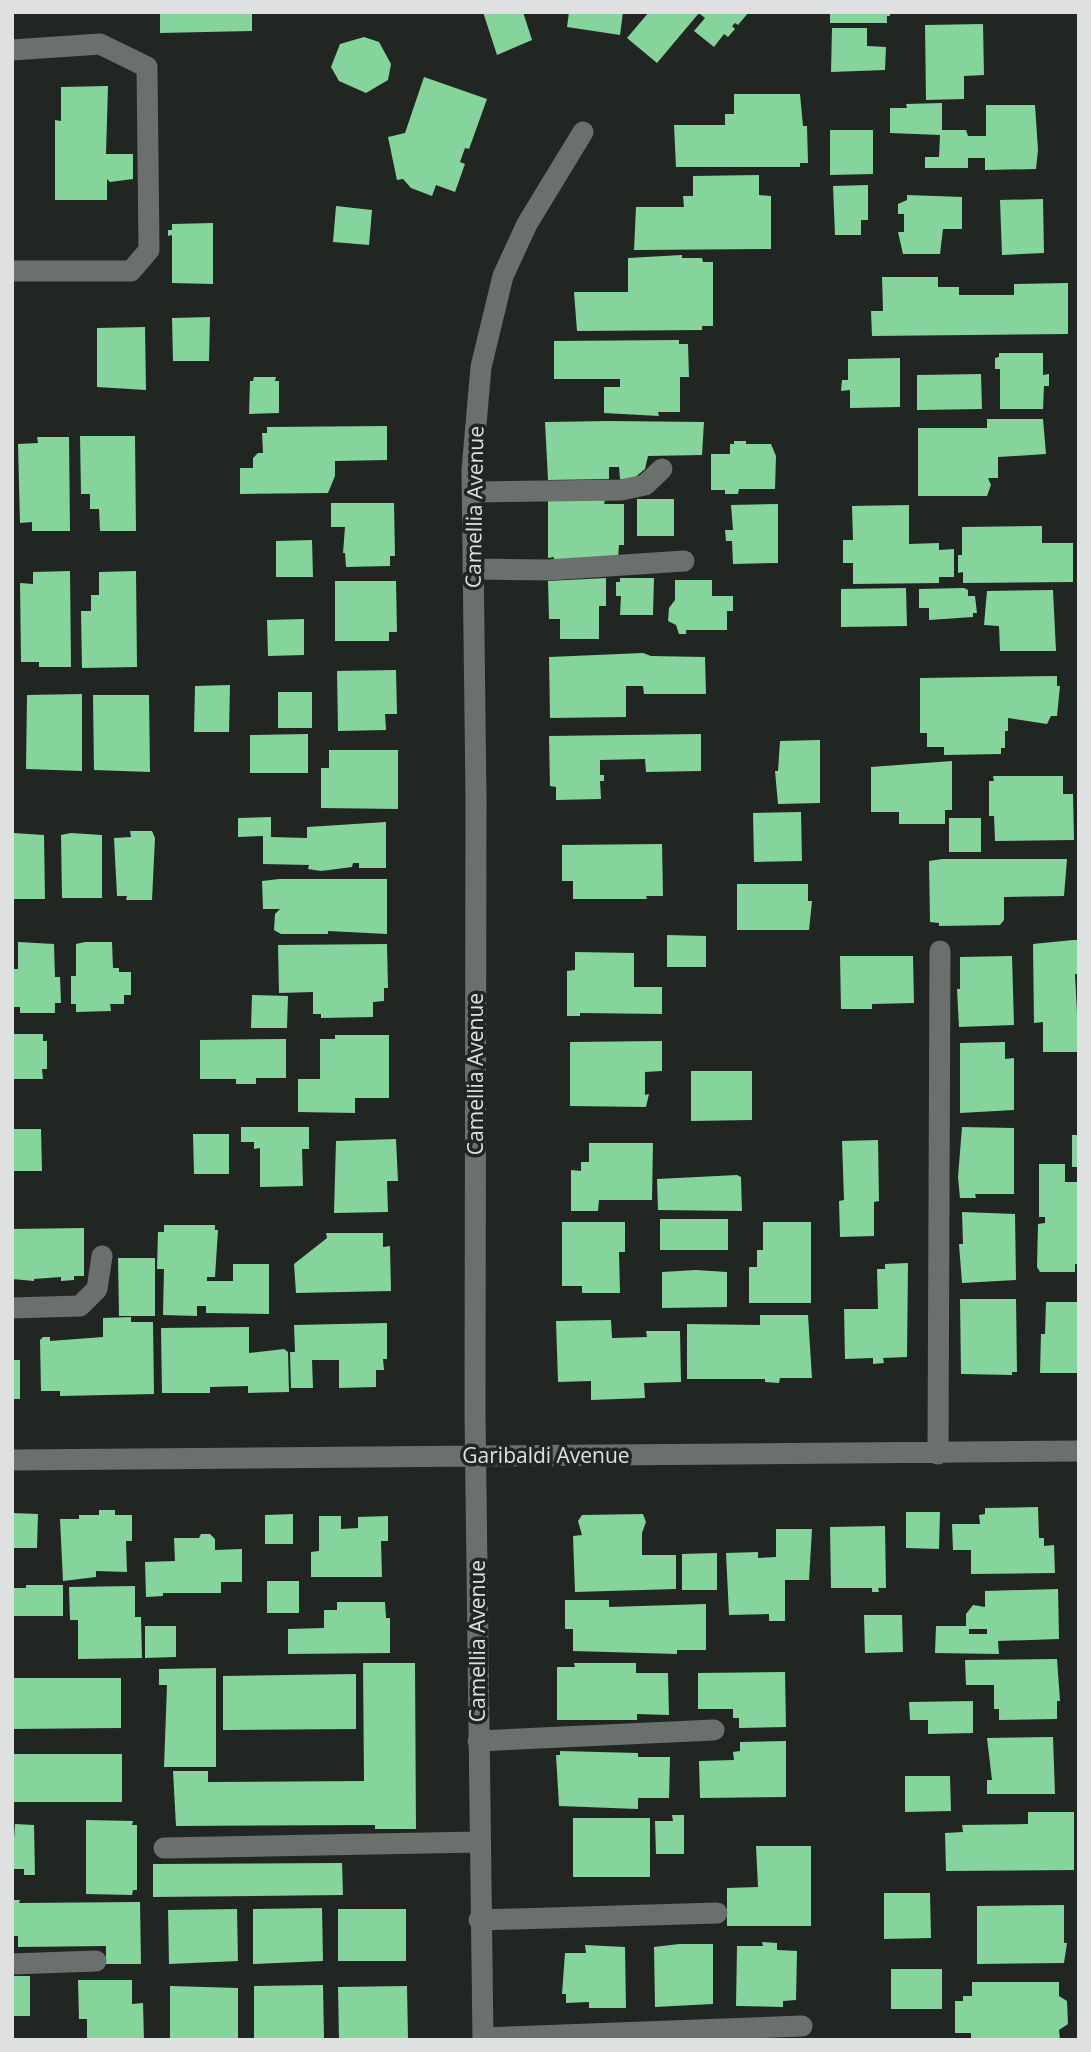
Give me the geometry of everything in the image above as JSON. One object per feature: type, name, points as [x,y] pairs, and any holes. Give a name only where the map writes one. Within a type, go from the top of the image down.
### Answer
[{"type":"street","points":[[12,50],[100,44],[147,67],[149,250],[131,271],[12,271]]},
{"type":"street","name":"Camellia Avenue","points":[[483,2039],[479,1920],[472,492],[481,367],[503,276],[527,224],[583,132]]},
{"type":"street","points":[[472,492],[621,490],[645,485],[662,469]]},
{"type":"street","points":[[473,569],[548,570],[684,561]]},
{"type":"street","points":[[939,1454],[940,951]]},
{"type":"street","points":[[12,1308],[80,1306],[97,1289],[102,1256]]},
{"type":"street","name":"Garibaldi Avenue","points":[[12,1460],[1079,1451]]},
{"type":"street","points":[[478,1741],[714,1730]]},
{"type":"street","points":[[164,1848],[479,1842]]},
{"type":"street","points":[[479,1920],[717,1913]]},
{"type":"street","points":[[12,1964],[96,1961]]},
{"type":"street","points":[[483,2039],[802,2026]]},
{"type":"building","points":[[160,12],[252,12],[252,31],[160,33]]},
{"type":"building","points":[[483,12],[523,12],[532,40],[497,55]]},
{"type":"building","points":[[569,12],[623,12],[620,35],[567,27]]},
{"type":"building","points":[[649,12],[749,12],[738,25],[735,23],[732,26],[735,29],[728,37],[724,34],[714,47],[694,31],[705,18],[699,13],[657,63],[627,38]]},
{"type":"building","points":[[830,12],[890,12],[890,16],[887,16],[887,23],[830,23]]},
{"type":"building","points":[[983,24],[984,75],[964,76],[964,99],[926,100],[925,25]]},
{"type":"building","points":[[832,28],[867,28],[867,46],[886,47],[885,70],[831,72]]},
{"type":"building","points":[[364,37],[379,42],[391,64],[388,80],[366,93],[339,81],[331,67],[340,44]]},
{"type":"building","points":[[424,77],[487,99],[469,149],[465,148],[460,162],[465,164],[455,192],[436,185],[432,196],[411,188],[403,179],[397,180],[388,137],[405,133]]},
{"type":"building","points":[[108,86],[106,154],[133,154],[133,179],[110,182],[107,179],[107,200],[55,200],[55,120],[61,121],[61,87]]},
{"type":"building","points":[[734,94],[800,94],[803,126],[807,126],[808,163],[800,163],[800,167],[676,167],[674,125],[725,125],[725,114],[734,114]]},
{"type":"building","points":[[942,103],[942,130],[966,130],[968,136],[986,136],[986,105],[1035,105],[1038,150],[1036,169],[985,170],[985,158],[968,158],[968,168],[925,168],[925,157],[939,157],[940,135],[890,133],[890,108],[907,108],[906,104]]},
{"type":"building","points":[[830,130],[873,130],[873,174],[830,175]]},
{"type":"building","points":[[759,175],[759,195],[771,196],[771,249],[634,250],[636,207],[684,207],[683,196],[693,196],[693,176]]},
{"type":"building","points":[[868,185],[868,220],[861,220],[861,235],[835,235],[833,186]]},
{"type":"building","points":[[907,195],[962,197],[962,229],[943,229],[940,254],[903,254],[898,232],[904,232],[904,214],[898,214],[898,204],[907,200]]},
{"type":"building","points":[[1043,199],[1044,253],[1002,255],[1000,200]]},
{"type":"building","points":[[336,206],[372,210],[369,245],[333,242]]},
{"type":"building","points":[[213,223],[213,284],[172,283],[172,235],[168,236],[168,230],[172,230],[172,224]]},
{"type":"building","points":[[682,255],[682,258],[702,258],[703,262],[713,262],[713,326],[702,326],[702,330],[577,331],[574,292],[628,292],[628,258]]},
{"type":"building","points":[[882,277],[938,277],[938,287],[959,287],[959,295],[1014,295],[1014,284],[1068,283],[1068,334],[872,336],[871,311],[883,311]]},
{"type":"building","points":[[210,317],[209,361],[173,361],[172,318]]},
{"type":"building","points":[[145,327],[146,390],[97,387],[97,328]]},
{"type":"building","points":[[679,340],[679,344],[688,344],[689,377],[680,377],[680,412],[658,412],[659,416],[604,413],[604,387],[620,387],[620,379],[554,379],[554,341]]},
{"type":"building","points":[[999,353],[1043,353],[1043,375],[1049,374],[1049,386],[1044,386],[1043,409],[1000,409],[1000,369],[995,369],[995,358],[999,357]]},
{"type":"building","points":[[900,358],[900,407],[850,408],[850,390],[841,391],[842,380],[848,380],[848,359]]},
{"type":"building","points":[[981,374],[982,409],[917,410],[917,375]]},
{"type":"building","points":[[254,377],[276,377],[275,381],[279,381],[279,413],[249,414],[250,381],[253,381]]},
{"type":"building","points":[[987,419],[1043,419],[1046,454],[998,457],[998,478],[988,478],[991,485],[987,496],[918,496],[918,428],[987,428]]},
{"type":"building","points":[[545,422],[704,422],[702,455],[648,456],[645,469],[633,479],[620,479],[619,467],[609,467],[609,479],[548,480]]},
{"type":"building","points":[[387,426],[387,460],[335,461],[335,476],[328,493],[240,494],[240,468],[253,468],[253,458],[258,453],[263,453],[262,433],[267,433],[267,427]]},
{"type":"building","points":[[80,436],[135,436],[136,531],[100,531],[99,509],[90,509],[90,494],[81,494]]},
{"type":"building","points":[[37,437],[69,437],[70,531],[32,531],[32,522],[20,523],[18,444],[38,443]]},
{"type":"building","points":[[734,441],[771,444],[776,456],[775,489],[739,489],[738,494],[711,490],[711,454],[730,454],[730,444],[734,444]]},
{"type":"building","points":[[637,499],[674,499],[674,536],[637,536]]},
{"type":"building","points":[[548,500],[605,500],[604,504],[624,504],[624,545],[619,545],[618,558],[548,558]]},
{"type":"building","points":[[331,503],[394,503],[395,556],[390,556],[390,566],[346,567],[343,553],[345,527],[331,527]]},
{"type":"building","points":[[778,504],[778,563],[733,564],[732,541],[726,541],[725,530],[733,530],[731,505]]},
{"type":"building","points":[[909,505],[909,544],[939,543],[939,550],[954,549],[954,577],[939,577],[939,583],[853,584],[853,563],[843,563],[843,540],[853,540],[852,506]]},
{"type":"building","points":[[1042,526],[1042,543],[1073,543],[1073,582],[963,583],[963,572],[958,573],[958,555],[962,555],[962,527]]},
{"type":"building","points":[[312,540],[313,577],[276,577],[276,541]]},
{"type":"building","points":[[70,571],[71,667],[39,667],[39,662],[21,662],[20,583],[33,584],[33,572]]},
{"type":"building","points":[[136,571],[137,667],[82,668],[81,611],[91,611],[91,595],[99,595],[99,572]]},
{"type":"building","points":[[606,578],[606,606],[599,606],[599,639],[560,639],[560,619],[549,619],[548,581]]},
{"type":"building","points":[[620,578],[654,578],[653,615],[620,615],[621,596],[616,596],[616,582],[620,582]]},
{"type":"building","points":[[675,580],[712,580],[712,596],[733,596],[733,611],[727,611],[727,630],[686,630],[686,634],[679,634],[676,625],[668,621],[669,608],[675,600]]},
{"type":"building","points":[[335,581],[396,581],[397,632],[389,632],[389,641],[335,641]]},
{"type":"building","points":[[906,588],[907,626],[841,627],[841,589]]},
{"type":"building","points":[[919,589],[968,590],[968,596],[975,596],[977,613],[973,613],[973,617],[929,620],[929,608],[919,608]]},
{"type":"building","points":[[1053,590],[1056,651],[1000,651],[999,626],[984,625],[987,591]]},
{"type":"building","points":[[304,619],[304,655],[268,656],[267,620]]},
{"type":"building","points":[[643,653],[651,656],[705,657],[706,694],[644,694],[643,686],[626,686],[626,717],[550,718],[549,657]]},
{"type":"building","points":[[396,670],[397,714],[385,714],[386,730],[338,731],[337,671]]},
{"type":"building","points":[[1057,676],[1057,686],[1060,686],[1057,716],[1051,716],[1047,724],[1008,718],[1005,748],[1001,748],[1001,754],[944,755],[944,747],[927,747],[927,733],[920,733],[920,678]]},
{"type":"building","points":[[230,685],[229,732],[194,732],[195,686]]},
{"type":"building","points":[[278,692],[312,692],[312,728],[278,728]]},
{"type":"building","points":[[82,694],[82,771],[26,769],[27,695]]},
{"type":"building","points":[[93,695],[149,695],[150,772],[94,770]]},
{"type":"building","points":[[308,734],[308,773],[250,773],[250,735]]},
{"type":"building","points":[[701,734],[701,771],[646,772],[645,759],[600,760],[600,775],[604,775],[604,781],[600,781],[601,799],[556,800],[556,787],[550,786],[549,736]]},
{"type":"building","points":[[820,740],[820,803],[778,804],[775,771],[778,771],[780,741]]},
{"type":"building","points":[[329,750],[398,750],[398,809],[321,808],[321,768],[329,768]]},
{"type":"building","points":[[952,761],[952,810],[945,810],[945,824],[899,824],[899,812],[871,812],[871,767]]},
{"type":"building","points":[[993,776],[1063,776],[1063,794],[1073,794],[1074,840],[995,841],[994,816],[989,816],[989,781],[994,781]]},
{"type":"building","points":[[801,812],[802,861],[754,862],[753,813]]},
{"type":"building","points":[[271,817],[271,837],[307,838],[307,827],[386,822],[386,868],[359,868],[359,863],[353,863],[352,867],[321,871],[308,869],[309,865],[263,864],[263,836],[238,837],[238,818]]},
{"type":"building","points":[[949,818],[981,818],[981,852],[949,852]]},
{"type":"building","points":[[130,831],[152,831],[155,838],[152,900],[126,900],[127,896],[117,896],[114,838],[131,837]]},
{"type":"building","points":[[14,833],[44,835],[45,899],[12,899]]},
{"type":"building","points":[[61,835],[102,835],[102,898],[62,898]]},
{"type":"building","points":[[662,844],[663,896],[646,896],[647,899],[573,899],[573,881],[562,881],[562,845]]},
{"type":"building","points":[[1067,859],[1064,896],[1004,897],[1004,920],[1000,925],[939,926],[939,923],[930,922],[929,861]]},
{"type":"building","points":[[387,879],[387,934],[328,931],[328,934],[281,934],[274,930],[275,914],[280,909],[263,909],[262,881]]},
{"type":"building","points":[[737,884],[808,884],[808,901],[812,901],[809,930],[737,930]]},
{"type":"building","points":[[667,935],[706,936],[706,967],[667,967]]},
{"type":"building","points":[[1079,940],[1079,974],[1075,974],[1079,1052],[1043,1052],[1043,1022],[1034,1023],[1033,944]]},
{"type":"building","points":[[18,942],[54,944],[55,977],[60,977],[61,1003],[55,1003],[55,1013],[20,1013],[20,1007],[12,1007],[12,969],[18,969]]},
{"type":"building","points":[[112,942],[113,968],[119,968],[119,972],[131,972],[131,995],[124,995],[124,1004],[110,1004],[111,1011],[76,1012],[76,1004],[71,1004],[71,976],[76,976],[76,944]]},
{"type":"building","points":[[387,944],[388,988],[384,988],[384,1001],[373,1002],[373,1017],[321,1018],[321,1014],[313,1014],[313,992],[279,993],[278,945]]},
{"type":"building","points":[[575,952],[634,953],[634,987],[662,987],[662,1014],[580,1013],[580,1016],[567,1016],[567,971],[575,970]]},
{"type":"building","points":[[840,956],[913,956],[914,1003],[872,1004],[872,1009],[841,1009]]},
{"type":"building","points":[[1012,956],[1014,1025],[959,1027],[957,989],[960,989],[960,957]]},
{"type":"building","points":[[252,995],[288,996],[287,1028],[251,1028]]},
{"type":"building","points":[[12,1034],[43,1034],[43,1041],[47,1041],[47,1069],[42,1069],[43,1079],[12,1079]]},
{"type":"building","points":[[335,1035],[389,1035],[389,1098],[355,1098],[355,1113],[298,1112],[298,1079],[320,1079],[320,1039],[335,1039]]},
{"type":"building","points":[[286,1039],[286,1078],[256,1078],[256,1084],[236,1084],[236,1079],[200,1079],[200,1040]]},
{"type":"building","points":[[662,1041],[662,1071],[645,1072],[645,1095],[649,1094],[646,1107],[570,1106],[570,1042]]},
{"type":"building","points":[[1005,1042],[1005,1059],[1014,1058],[1014,1110],[960,1113],[960,1043]]},
{"type":"building","points":[[691,1071],[752,1071],[752,1120],[691,1121]]},
{"type":"building","points":[[241,1127],[309,1127],[309,1149],[302,1149],[303,1186],[260,1187],[260,1148],[254,1149],[254,1142],[241,1142]]},
{"type":"building","points":[[962,1127],[1014,1128],[1014,1194],[975,1194],[976,1198],[960,1198],[958,1177]]},
{"type":"building","points":[[12,1129],[41,1129],[42,1171],[12,1171]]},
{"type":"building","points":[[193,1134],[229,1134],[229,1174],[194,1174]]},
{"type":"building","points":[[1072,1135],[1079,1135],[1079,1167],[1072,1167]]},
{"type":"building","points":[[396,1139],[398,1181],[387,1181],[388,1212],[334,1213],[336,1141]]},
{"type":"building","points":[[878,1140],[879,1201],[874,1202],[874,1236],[840,1237],[839,1201],[844,1200],[842,1141]]},
{"type":"building","points":[[589,1143],[653,1143],[652,1200],[599,1200],[598,1211],[571,1211],[571,1170],[581,1171],[581,1162],[589,1162]]},
{"type":"building","points":[[1039,1164],[1065,1164],[1065,1182],[1079,1182],[1079,1264],[1075,1264],[1075,1272],[1040,1272],[1037,1267],[1038,1224],[1045,1223],[1045,1217],[1039,1217]]},
{"type":"building","points":[[741,1177],[742,1211],[658,1210],[657,1179]]},
{"type":"building","points":[[962,1212],[1015,1214],[1016,1280],[962,1283],[959,1244],[963,1244]]},
{"type":"building","points":[[660,1219],[728,1219],[728,1250],[660,1250]]},
{"type":"building","points":[[562,1222],[625,1222],[625,1252],[619,1252],[620,1293],[582,1293],[582,1286],[562,1286]]},
{"type":"building","points":[[763,1222],[811,1222],[811,1303],[749,1303],[749,1267],[757,1267],[757,1250],[763,1250]]},
{"type":"building","points":[[164,1225],[215,1225],[215,1230],[218,1230],[215,1277],[207,1277],[207,1281],[233,1281],[233,1264],[269,1264],[269,1314],[206,1313],[206,1306],[197,1306],[197,1316],[163,1315],[164,1269],[157,1269],[158,1232],[164,1232]]},
{"type":"building","points":[[84,1228],[84,1276],[74,1276],[74,1280],[61,1281],[61,1277],[34,1281],[12,1279],[12,1229]]},
{"type":"building","points":[[326,1233],[383,1233],[383,1247],[390,1246],[391,1291],[296,1293],[294,1264],[327,1238]]},
{"type":"building","points":[[118,1258],[155,1258],[155,1316],[119,1316]]},
{"type":"building","points":[[908,1263],[907,1357],[883,1358],[884,1363],[873,1364],[873,1358],[845,1359],[844,1309],[878,1309],[877,1269],[885,1269],[885,1264]]},
{"type":"building","points":[[662,1272],[727,1272],[727,1307],[662,1308]]},
{"type":"building","points":[[960,1299],[1016,1299],[1017,1372],[1012,1372],[1012,1375],[961,1374]]},
{"type":"building","points":[[1046,1302],[1079,1302],[1079,1373],[1040,1373],[1041,1334],[1045,1334]]},
{"type":"building","points":[[760,1315],[808,1315],[812,1378],[780,1378],[779,1383],[765,1382],[765,1379],[687,1379],[687,1324],[760,1325]]},
{"type":"building","points":[[131,1317],[131,1322],[153,1322],[154,1394],[60,1396],[60,1391],[41,1391],[40,1340],[43,1337],[50,1337],[50,1341],[103,1337],[103,1318]]},
{"type":"building","points":[[611,1320],[612,1338],[647,1337],[646,1331],[680,1331],[681,1382],[644,1383],[645,1398],[591,1400],[591,1381],[558,1382],[556,1321]]},
{"type":"building","points":[[387,1323],[387,1359],[383,1359],[384,1370],[376,1370],[376,1387],[339,1388],[339,1360],[312,1360],[313,1388],[291,1388],[290,1352],[295,1352],[294,1325]]},
{"type":"building","points":[[249,1327],[249,1353],[284,1349],[288,1352],[289,1392],[248,1393],[248,1386],[210,1387],[210,1393],[162,1393],[161,1328]]},
{"type":"building","points":[[12,1360],[20,1360],[20,1399],[12,1399]]},
{"type":"building","points":[[1038,1507],[1039,1538],[1044,1538],[1044,1546],[1054,1545],[1055,1573],[971,1574],[971,1550],[953,1550],[952,1524],[980,1524],[979,1515],[985,1514],[985,1508]]},
{"type":"building","points":[[99,1510],[115,1510],[115,1515],[132,1515],[132,1541],[126,1541],[127,1572],[96,1571],[96,1577],[63,1581],[60,1519],[99,1515]]},
{"type":"building","points":[[906,1512],[940,1512],[939,1549],[906,1548]]},
{"type":"building","points":[[12,1513],[38,1514],[37,1548],[12,1548]]},
{"type":"building","points":[[293,1514],[293,1544],[265,1544],[265,1515]]},
{"type":"building","points":[[643,1514],[646,1522],[642,1533],[642,1555],[676,1555],[676,1589],[575,1592],[573,1536],[582,1535],[578,1521],[582,1515]]},
{"type":"building","points":[[319,1516],[341,1516],[341,1529],[358,1528],[358,1517],[388,1516],[388,1541],[381,1541],[382,1577],[311,1577],[311,1552],[319,1551]]},
{"type":"building","points":[[885,1526],[886,1588],[878,1588],[879,1592],[872,1592],[872,1588],[831,1588],[830,1527]]},
{"type":"building","points":[[776,1529],[812,1529],[809,1580],[785,1580],[785,1621],[769,1621],[769,1614],[729,1615],[726,1553],[758,1552],[758,1558],[776,1557]]},
{"type":"building","points":[[201,1534],[210,1534],[215,1539],[215,1550],[242,1549],[242,1582],[221,1582],[221,1593],[163,1593],[163,1596],[146,1597],[145,1562],[175,1561],[174,1538],[199,1538]]},
{"type":"building","points":[[717,1553],[717,1590],[682,1590],[682,1554]]},
{"type":"building","points":[[267,1581],[299,1581],[299,1613],[267,1613]]},
{"type":"building","points":[[26,1585],[63,1585],[63,1616],[12,1616],[12,1588],[26,1588]]},
{"type":"building","points":[[135,1586],[135,1617],[141,1617],[142,1658],[78,1659],[78,1620],[70,1620],[69,1587]]},
{"type":"building","points":[[1058,1589],[1059,1639],[998,1641],[999,1654],[935,1653],[936,1626],[966,1626],[966,1614],[973,1605],[985,1607],[985,1591]],"holes":[[[969,1629],[987,1629],[987,1634],[969,1634]]]},
{"type":"building","points":[[565,1600],[609,1600],[609,1607],[706,1604],[706,1650],[677,1650],[677,1654],[573,1651],[573,1629],[565,1629]]},
{"type":"building","points":[[337,1602],[385,1602],[386,1618],[390,1618],[390,1653],[288,1654],[288,1629],[324,1628],[324,1610],[337,1610]]},
{"type":"building","points":[[864,1615],[902,1615],[903,1652],[865,1653]]},
{"type":"building","points":[[145,1626],[176,1626],[176,1657],[145,1658]]},
{"type":"building","points":[[1057,1659],[1060,1701],[1057,1701],[1057,1719],[999,1720],[999,1709],[994,1709],[994,1685],[966,1685],[965,1660]]},
{"type":"building","points":[[363,1663],[415,1663],[416,1829],[375,1829],[375,1825],[176,1826],[173,1771],[208,1771],[208,1782],[364,1781]]},
{"type":"building","points":[[574,1663],[636,1663],[636,1673],[668,1673],[669,1715],[637,1714],[637,1720],[557,1720],[557,1667],[575,1667]]},
{"type":"building","points":[[216,1668],[216,1767],[164,1767],[167,1685],[159,1685],[159,1669]]},
{"type":"building","points":[[785,1672],[786,1727],[739,1728],[739,1718],[733,1718],[733,1709],[698,1709],[698,1673]]},
{"type":"building","points":[[356,1674],[356,1729],[223,1730],[223,1676]]},
{"type":"building","points":[[12,1678],[121,1678],[121,1728],[12,1729]]},
{"type":"building","points":[[973,1701],[973,1733],[928,1734],[928,1720],[910,1720],[909,1702]]},
{"type":"building","points":[[1053,1737],[1055,1794],[987,1794],[987,1780],[992,1780],[987,1738]]},
{"type":"building","points":[[786,1741],[786,1797],[700,1798],[699,1761],[734,1760],[733,1752],[740,1751],[740,1742]]},
{"type":"building","points":[[560,1751],[638,1753],[638,1757],[670,1757],[669,1798],[638,1798],[638,1809],[559,1806],[556,1755],[560,1755]]},
{"type":"building","points":[[12,1754],[122,1754],[122,1802],[12,1802]]},
{"type":"building","points":[[905,1776],[950,1776],[951,1811],[905,1812]]},
{"type":"building","points":[[1028,1812],[1074,1812],[1074,1870],[946,1871],[945,1833],[963,1832],[962,1825],[1028,1824]]},
{"type":"building","points":[[672,1815],[684,1815],[684,1854],[656,1854],[655,1821],[673,1821]]},
{"type":"building","points":[[573,1818],[650,1818],[650,1877],[573,1877]]},
{"type":"building","points":[[86,1820],[133,1821],[132,1825],[137,1825],[137,1890],[133,1890],[132,1895],[86,1894]]},
{"type":"building","points":[[15,1824],[34,1825],[35,1875],[24,1875],[24,1869],[12,1869]]},
{"type":"building","points":[[756,1846],[811,1846],[811,1926],[727,1926],[727,1888],[758,1887]]},
{"type":"building","points":[[342,1863],[343,1895],[153,1897],[153,1864]]},
{"type":"building","points":[[884,1893],[930,1893],[931,1938],[884,1939]]},
{"type":"building","points":[[12,1900],[20,1900],[19,1903],[140,1902],[141,1964],[106,1964],[106,1946],[18,1947],[18,1936],[12,1936]]},
{"type":"building","points":[[1064,1905],[1064,1943],[1067,1943],[1064,1963],[977,1964],[977,1906]]},
{"type":"building","points":[[322,1908],[323,1961],[253,1964],[253,1909]]},
{"type":"building","points":[[237,1909],[238,1961],[169,1964],[168,1910]]},
{"type":"building","points":[[338,1909],[406,1909],[406,1961],[338,1961]]},
{"type":"building","points":[[762,1942],[777,1943],[777,1950],[797,1951],[796,2000],[783,2001],[783,2007],[736,2006],[737,1946],[763,1946]]},
{"type":"building","points":[[713,1944],[713,2004],[655,2007],[654,1947]]},
{"type":"building","points":[[585,1945],[625,1947],[626,2008],[589,2008],[589,2002],[566,2003],[566,1994],[562,1994],[565,1953],[586,1953]]},
{"type":"building","points":[[891,1969],[942,1969],[942,2009],[891,2009]]},
{"type":"building","points":[[12,1976],[30,1976],[30,2016],[12,2016]]},
{"type":"building","points":[[78,1980],[132,1980],[132,2004],[143,2003],[144,2040],[87,2040],[87,2019],[79,2019]]},
{"type":"building","points":[[972,1982],[1059,1982],[1059,1996],[1067,2001],[1068,2024],[1059,2030],[1060,2040],[971,2040],[971,2033],[955,2033],[955,2001],[963,2001],[963,1996],[972,1996]]},
{"type":"building","points":[[323,1985],[324,2038],[254,2040],[254,1986]]},
{"type":"building","points":[[170,1986],[238,1988],[238,2040],[170,2039]]},
{"type":"building","points":[[407,1986],[408,2038],[339,2040],[338,1987]]}]
